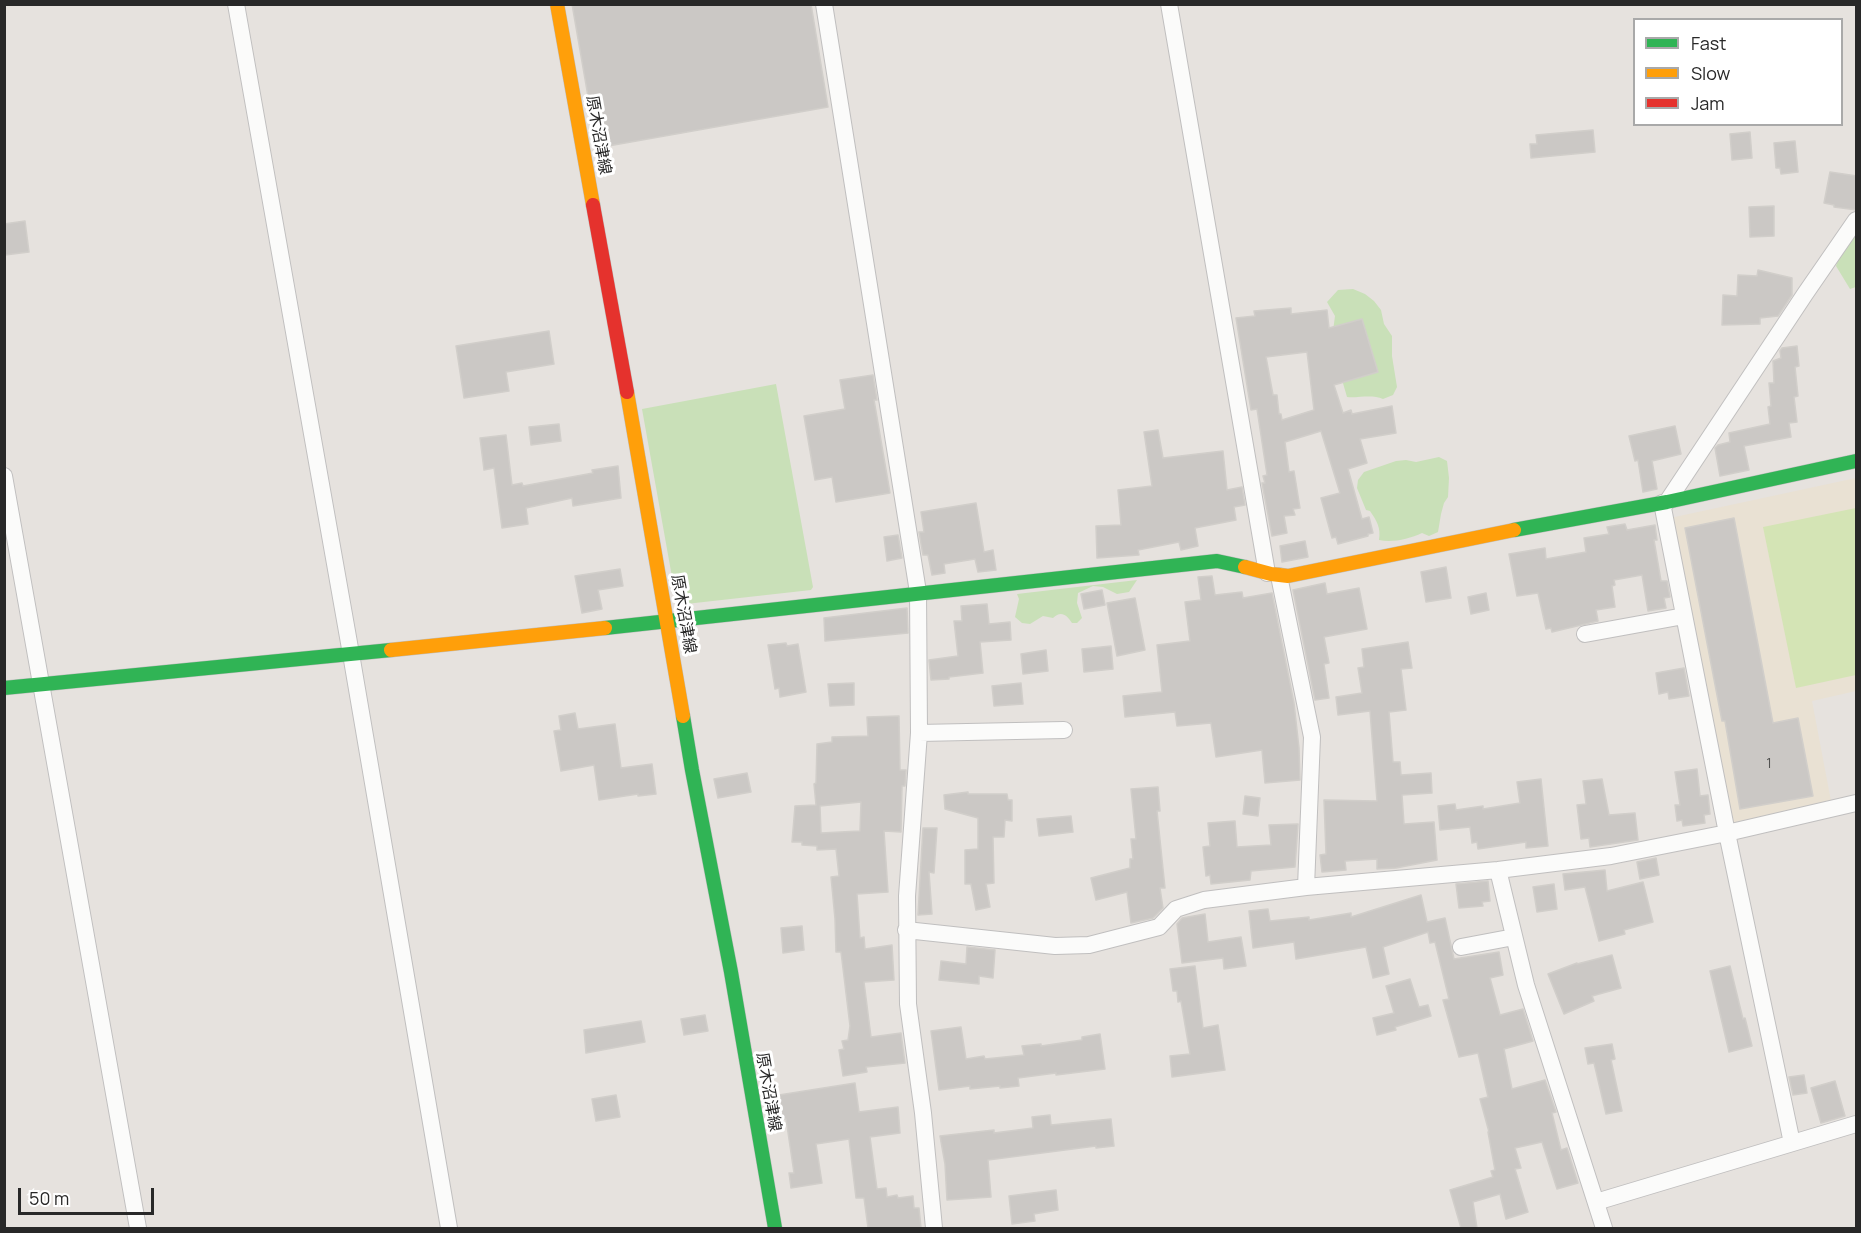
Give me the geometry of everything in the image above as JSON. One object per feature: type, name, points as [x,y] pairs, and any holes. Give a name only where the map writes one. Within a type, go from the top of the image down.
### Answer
[{"type":"street","points":[[236,4],[351,654],[449,1228]]},
{"type":"street","name":"原木沼津線","points":[[557,4],[775,1228]]},
{"type":"street","points":[[824,4],[918,592],[919,733],[906,930],[909,1023],[923,1113],[934,1228]]},
{"type":"street","points":[[1169,4],[1273,575],[1312,737],[1306,887]]},
{"type":"street","points":[[1792,1143],[1727,833],[1684,616],[1665,503],[1857,220]]},
{"type":"street","points":[[4,688],[668,621],[1006,582],[1217,561],[1229,562],[1273,575],[1665,503],[1857,461]]},
{"type":"street","points":[[4,476],[138,1228]]},
{"type":"street","points":[[1585,634],[1684,616]]},
{"type":"street","points":[[919,733],[1064,730]]},
{"type":"street","points":[[906,930],[1055,946],[1089,945],[1159,927],[1176,909],[1196,902],[1306,887],[1498,870],[1611,856],[1727,833],[1857,803]]},
{"type":"street","points":[[1498,870],[1526,985],[1604,1228]]},
{"type":"street","points":[[1461,947],[1514,937]]},
{"type":"street","points":[[1596,1202],[1857,1124]]},
{"type":"shaded area","points":[[1856,478],[1856,691],[1812,701],[1831,801],[1731,823],[1670,518]]},
{"type":"green space","points":[[1856,234],[1856,287],[1850,289],[1836,266],[1840,254]]},
{"type":"green space","points":[[1353,289],[1374,301],[1381,310],[1384,324],[1392,336],[1392,356],[1397,387],[1393,395],[1383,399],[1370,396],[1347,397],[1336,359],[1333,331],[1335,316],[1327,302],[1338,290]]},
{"type":"green space","points":[[776,384],[813,587],[811,590],[677,605],[642,409]]},
{"type":"green space","points":[[1439,457],[1447,461],[1449,478],[1448,497],[1444,503],[1438,532],[1429,536],[1422,533],[1395,541],[1379,540],[1378,525],[1370,511],[1366,510],[1357,488],[1358,480],[1364,472],[1396,461],[1416,462]]},
{"type":"green space","points":[[1856,508],[1856,675],[1796,688],[1763,527]]},
{"type":"green space","points":[[1137,580],[1129,592],[1117,594],[1103,587],[1093,586],[1078,593],[1077,603],[1082,618],[1077,623],[1072,623],[1061,614],[1053,618],[1043,616],[1030,624],[1022,623],[1015,617],[1019,599],[1017,594]]},
{"type":"building","points":[[572,4],[811,4],[828,107],[597,148]]},
{"type":"building","points":[[1593,130],[1595,152],[1531,158],[1530,144],[1537,144],[1536,135]]},
{"type":"building","points":[[1750,132],[1752,158],[1732,160],[1730,134]]},
{"type":"building","points":[[1795,141],[1798,172],[1781,174],[1780,168],[1776,168],[1774,143]]},
{"type":"building","points":[[1830,172],[1857,176],[1857,210],[1834,207],[1834,205],[1824,203]]},
{"type":"building","points":[[1774,206],[1774,236],[1750,237],[1749,207]]},
{"type":"building","points":[[25,221],[29,252],[5,255],[4,224]]},
{"type":"building","points":[[1758,270],[1792,278],[1792,295],[1778,316],[1760,318],[1760,324],[1722,325],[1723,295],[1737,296],[1738,275],[1757,276]]},
{"type":"building","points":[[1291,308],[1291,314],[1327,310],[1329,328],[1362,319],[1378,372],[1334,385],[1343,413],[1351,410],[1352,414],[1392,406],[1396,433],[1360,439],[1367,463],[1348,469],[1362,519],[1369,517],[1373,533],[1368,536],[1338,544],[1336,537],[1332,538],[1321,498],[1340,493],[1321,431],[1285,442],[1289,472],[1294,471],[1300,508],[1293,509],[1295,515],[1284,516],[1287,533],[1272,536],[1262,483],[1265,483],[1263,476],[1267,475],[1257,409],[1251,410],[1236,318],[1255,316],[1254,311]],"holes":[[[1307,352],[1314,410],[1282,420],[1277,395],[1273,395],[1266,357]]]},
{"type":"building","points":[[549,331],[554,364],[506,372],[509,391],[464,398],[456,346]]},
{"type":"building","points":[[1797,346],[1799,366],[1795,367],[1798,396],[1794,397],[1797,422],[1789,423],[1791,437],[1744,446],[1749,470],[1720,476],[1715,448],[1730,442],[1729,433],[1770,424],[1769,383],[1774,383],[1773,361],[1781,358],[1782,348]]},
{"type":"building","points":[[873,375],[877,400],[874,400],[890,493],[836,502],[832,477],[815,480],[804,416],[845,409],[840,380]]},
{"type":"building","points":[[559,424],[561,441],[531,445],[529,427]]},
{"type":"building","points":[[1675,426],[1681,454],[1652,461],[1657,489],[1643,492],[1638,460],[1635,461],[1629,436]]},
{"type":"building","points":[[1158,430],[1163,458],[1223,451],[1227,490],[1242,487],[1245,505],[1234,507],[1236,520],[1195,528],[1198,546],[1181,550],[1179,542],[1138,550],[1139,555],[1097,558],[1096,526],[1121,525],[1118,490],[1152,486],[1144,432]]},
{"type":"building","points":[[506,435],[512,485],[522,483],[523,486],[618,466],[621,498],[573,506],[572,498],[526,508],[528,524],[502,528],[494,468],[484,470],[480,438]]},
{"type":"building","points":[[976,503],[984,552],[993,550],[996,570],[978,572],[975,559],[944,564],[945,573],[932,575],[928,555],[923,555],[919,532],[924,532],[921,512]]},
{"type":"building","points":[[1734,518],[1773,723],[1798,718],[1813,796],[1740,809],[1725,721],[1722,721],[1685,528]]},
{"type":"building","points":[[1625,524],[1627,530],[1655,525],[1657,540],[1654,540],[1661,581],[1667,581],[1670,597],[1664,598],[1666,608],[1648,611],[1642,575],[1614,580],[1615,585],[1612,586],[1615,607],[1596,610],[1598,621],[1552,632],[1551,628],[1546,629],[1538,593],[1517,596],[1509,554],[1545,548],[1546,559],[1586,552],[1584,538],[1609,534],[1607,527]]},
{"type":"building","points":[[898,535],[902,558],[887,561],[884,537]]},
{"type":"building","points":[[1305,541],[1308,557],[1282,562],[1280,546]]},
{"type":"building","points":[[1446,567],[1451,598],[1426,602],[1421,572]]},
{"type":"building","points":[[620,569],[623,586],[598,590],[602,609],[582,613],[575,576]]},
{"type":"building","points":[[1212,576],[1215,595],[1242,592],[1243,598],[1272,593],[1294,703],[1300,780],[1265,783],[1262,750],[1216,757],[1211,723],[1177,726],[1175,712],[1125,717],[1123,696],[1162,692],[1157,645],[1190,641],[1185,602],[1201,600],[1198,577]]},
{"type":"building","points":[[1325,583],[1327,594],[1359,588],[1367,629],[1324,637],[1329,663],[1324,664],[1329,698],[1315,700],[1293,590]]},
{"type":"building","points":[[1102,590],[1105,605],[1084,609],[1081,594]]},
{"type":"building","points":[[1486,593],[1489,610],[1471,614],[1468,597]]},
{"type":"building","points":[[1135,598],[1145,650],[1117,656],[1107,603]]},
{"type":"building","points":[[987,604],[989,624],[1010,622],[1011,640],[980,642],[983,673],[931,680],[929,660],[958,656],[954,621],[962,621],[961,606]]},
{"type":"building","points":[[907,608],[908,633],[825,641],[824,618]]},
{"type":"building","points":[[1408,642],[1412,668],[1401,669],[1406,710],[1389,712],[1393,762],[1400,762],[1401,775],[1431,773],[1432,793],[1402,795],[1404,824],[1434,822],[1437,860],[1396,868],[1377,869],[1377,859],[1345,861],[1346,870],[1322,872],[1320,855],[1326,854],[1324,800],[1377,801],[1370,711],[1338,715],[1336,697],[1362,693],[1358,668],[1364,667],[1362,649]]},
{"type":"building","points":[[786,643],[787,646],[798,644],[806,692],[780,697],[779,688],[775,689],[768,645]]},
{"type":"building","points":[[1111,646],[1113,669],[1084,672],[1082,649]]},
{"type":"building","points":[[1046,650],[1048,671],[1023,674],[1021,654]]},
{"type":"building","points":[[1684,668],[1689,696],[1669,699],[1668,692],[1659,694],[1656,673]]},
{"type":"building","points":[[854,683],[854,705],[830,706],[828,684]]},
{"type":"building","points":[[1021,683],[1023,704],[994,706],[992,686]]},
{"type":"building","points":[[575,713],[578,729],[615,724],[621,768],[652,764],[656,794],[638,796],[638,794],[599,800],[594,765],[561,771],[554,731],[561,730],[559,716]]},
{"type":"building","points":[[899,716],[900,770],[906,770],[905,786],[902,786],[901,832],[884,831],[888,892],[857,894],[860,938],[864,937],[865,949],[892,945],[894,980],[864,982],[871,1037],[901,1033],[905,1063],[866,1067],[867,1072],[843,1076],[839,1050],[844,1049],[842,1041],[848,1040],[850,1026],[841,952],[836,952],[831,877],[839,876],[836,849],[817,850],[817,846],[792,842],[795,806],[816,805],[814,784],[816,783],[817,744],[832,742],[832,737],[868,736],[867,717]],"holes":[[[861,802],[860,831],[821,833],[820,806]]]},
{"type":"building","points":[[1697,769],[1700,796],[1708,795],[1710,814],[1704,815],[1705,823],[1683,826],[1682,820],[1677,821],[1675,805],[1680,805],[1675,772]]},
{"type":"building","points":[[747,773],[751,792],[718,798],[714,779]]},
{"type":"building","points":[[1541,779],[1548,846],[1526,848],[1526,842],[1478,849],[1477,842],[1472,843],[1470,827],[1440,830],[1438,806],[1455,804],[1456,810],[1483,806],[1483,809],[1520,803],[1517,782]]},
{"type":"building","points":[[1602,779],[1609,815],[1635,813],[1638,840],[1590,847],[1589,838],[1581,839],[1577,805],[1586,804],[1583,781]]},
{"type":"building","points":[[1158,787],[1160,811],[1157,811],[1165,888],[1160,888],[1163,908],[1153,918],[1131,923],[1127,892],[1096,900],[1091,878],[1130,868],[1130,859],[1133,859],[1131,839],[1136,839],[1131,789]]},
{"type":"building","points":[[968,792],[968,794],[1007,794],[1008,800],[1012,800],[1012,821],[1005,820],[1004,837],[993,837],[994,883],[986,884],[990,907],[976,910],[971,884],[965,884],[965,850],[978,849],[978,818],[945,809],[944,795]]},
{"type":"building","points":[[1245,796],[1260,798],[1258,816],[1243,814]]},
{"type":"building","points":[[1071,816],[1073,832],[1039,836],[1037,819]]},
{"type":"building","points":[[1235,821],[1237,847],[1271,845],[1269,825],[1298,824],[1295,867],[1251,871],[1250,880],[1211,884],[1210,875],[1206,876],[1203,847],[1210,846],[1208,823]]},
{"type":"building","points":[[923,828],[937,828],[934,873],[929,872],[932,914],[918,915]]},
{"type":"building","points":[[1656,858],[1659,875],[1640,879],[1637,862]]},
{"type":"building","points":[[1605,870],[1607,891],[1643,882],[1653,922],[1624,930],[1625,934],[1599,941],[1585,887],[1565,890],[1563,874]]},
{"type":"building","points":[[1488,881],[1490,901],[1482,902],[1483,906],[1459,908],[1456,884]]},
{"type":"building","points":[[1554,884],[1557,909],[1537,912],[1533,887]]},
{"type":"building","points":[[1421,895],[1427,922],[1445,918],[1454,959],[1499,952],[1503,975],[1490,978],[1500,1015],[1523,1009],[1533,1041],[1504,1049],[1512,1089],[1545,1080],[1556,1112],[1552,1113],[1561,1150],[1567,1148],[1578,1183],[1557,1189],[1542,1142],[1515,1148],[1521,1168],[1515,1169],[1528,1212],[1506,1219],[1500,1194],[1473,1202],[1477,1228],[1461,1228],[1450,1190],[1493,1177],[1491,1171],[1495,1170],[1489,1132],[1480,1099],[1488,1097],[1478,1053],[1459,1057],[1443,1000],[1449,999],[1435,942],[1430,943],[1428,932],[1383,947],[1389,974],[1373,978],[1366,947],[1296,959],[1294,942],[1253,948],[1249,911],[1268,909],[1270,921],[1309,917],[1309,920],[1351,913],[1351,917]]},
{"type":"building","points":[[1205,914],[1208,942],[1241,937],[1246,966],[1224,969],[1223,958],[1182,963],[1177,924],[1182,918]]},
{"type":"building","points":[[802,926],[804,950],[783,953],[781,928]]},
{"type":"building","points":[[967,947],[995,950],[993,978],[979,976],[979,984],[939,980],[941,961],[966,964]]},
{"type":"building","points":[[1612,955],[1621,988],[1592,996],[1594,1001],[1564,1014],[1548,974],[1577,963]]},
{"type":"building","points":[[1195,966],[1203,1028],[1218,1025],[1225,1070],[1172,1077],[1170,1056],[1190,1054],[1181,1001],[1178,1002],[1177,991],[1173,991],[1170,969]]},
{"type":"building","points":[[1730,966],[1752,1046],[1729,1052],[1710,971]]},
{"type":"building","points":[[1410,979],[1419,1007],[1428,1005],[1431,1016],[1377,1035],[1373,1018],[1394,1013],[1386,986]]},
{"type":"building","points":[[705,1015],[708,1031],[684,1035],[681,1019]]},
{"type":"building","points":[[641,1021],[645,1042],[586,1053],[584,1030]]},
{"type":"building","points":[[961,1027],[966,1059],[1024,1055],[1022,1046],[1041,1044],[1041,1046],[1082,1040],[1082,1037],[1100,1034],[1105,1069],[1018,1078],[1019,1086],[970,1089],[970,1086],[939,1090],[931,1031]]},
{"type":"building","points":[[1612,1044],[1615,1059],[1611,1060],[1622,1111],[1606,1114],[1594,1063],[1588,1064],[1585,1048]]},
{"type":"building","points":[[1804,1075],[1807,1093],[1793,1095],[1789,1077]]},
{"type":"building","points":[[1835,1081],[1845,1116],[1821,1123],[1811,1088]]},
{"type":"building","points":[[855,1083],[859,1112],[898,1107],[900,1133],[870,1137],[877,1189],[886,1188],[887,1197],[913,1196],[914,1208],[919,1208],[921,1228],[868,1228],[864,1198],[856,1198],[849,1139],[816,1144],[822,1183],[791,1188],[789,1173],[794,1173],[786,1119],[783,1119],[779,1095]]},
{"type":"building","points":[[616,1095],[620,1117],[596,1121],[592,1099]]},
{"type":"building","points":[[1050,1115],[1051,1125],[1111,1119],[1114,1146],[1096,1148],[1096,1146],[988,1160],[991,1197],[947,1200],[945,1164],[940,1136],[1033,1128],[1032,1117]]},
{"type":"building","points":[[1056,1190],[1058,1210],[1034,1214],[1035,1221],[1012,1224],[1009,1196]]},
{"type":"traffic: fast","points":[[1514,530],[1667,502],[1856,461]]},
{"type":"traffic: fast","points":[[605,628],[1217,561],[1245,567]]},
{"type":"traffic: fast","points":[[4,688],[391,650]]},
{"type":"traffic: fast","points":[[683,716],[731,972],[775,1228]]},
{"type":"traffic: slow","points":[[557,4],[593,205]]},
{"type":"traffic: slow","points":[[627,392],[683,716]]},
{"type":"traffic: slow","points":[[1245,567],[1288,576],[1514,530]]},
{"type":"traffic: slow","points":[[391,650],[605,628]]},
{"type":"traffic: jam","points":[[593,205],[627,392]]}]
